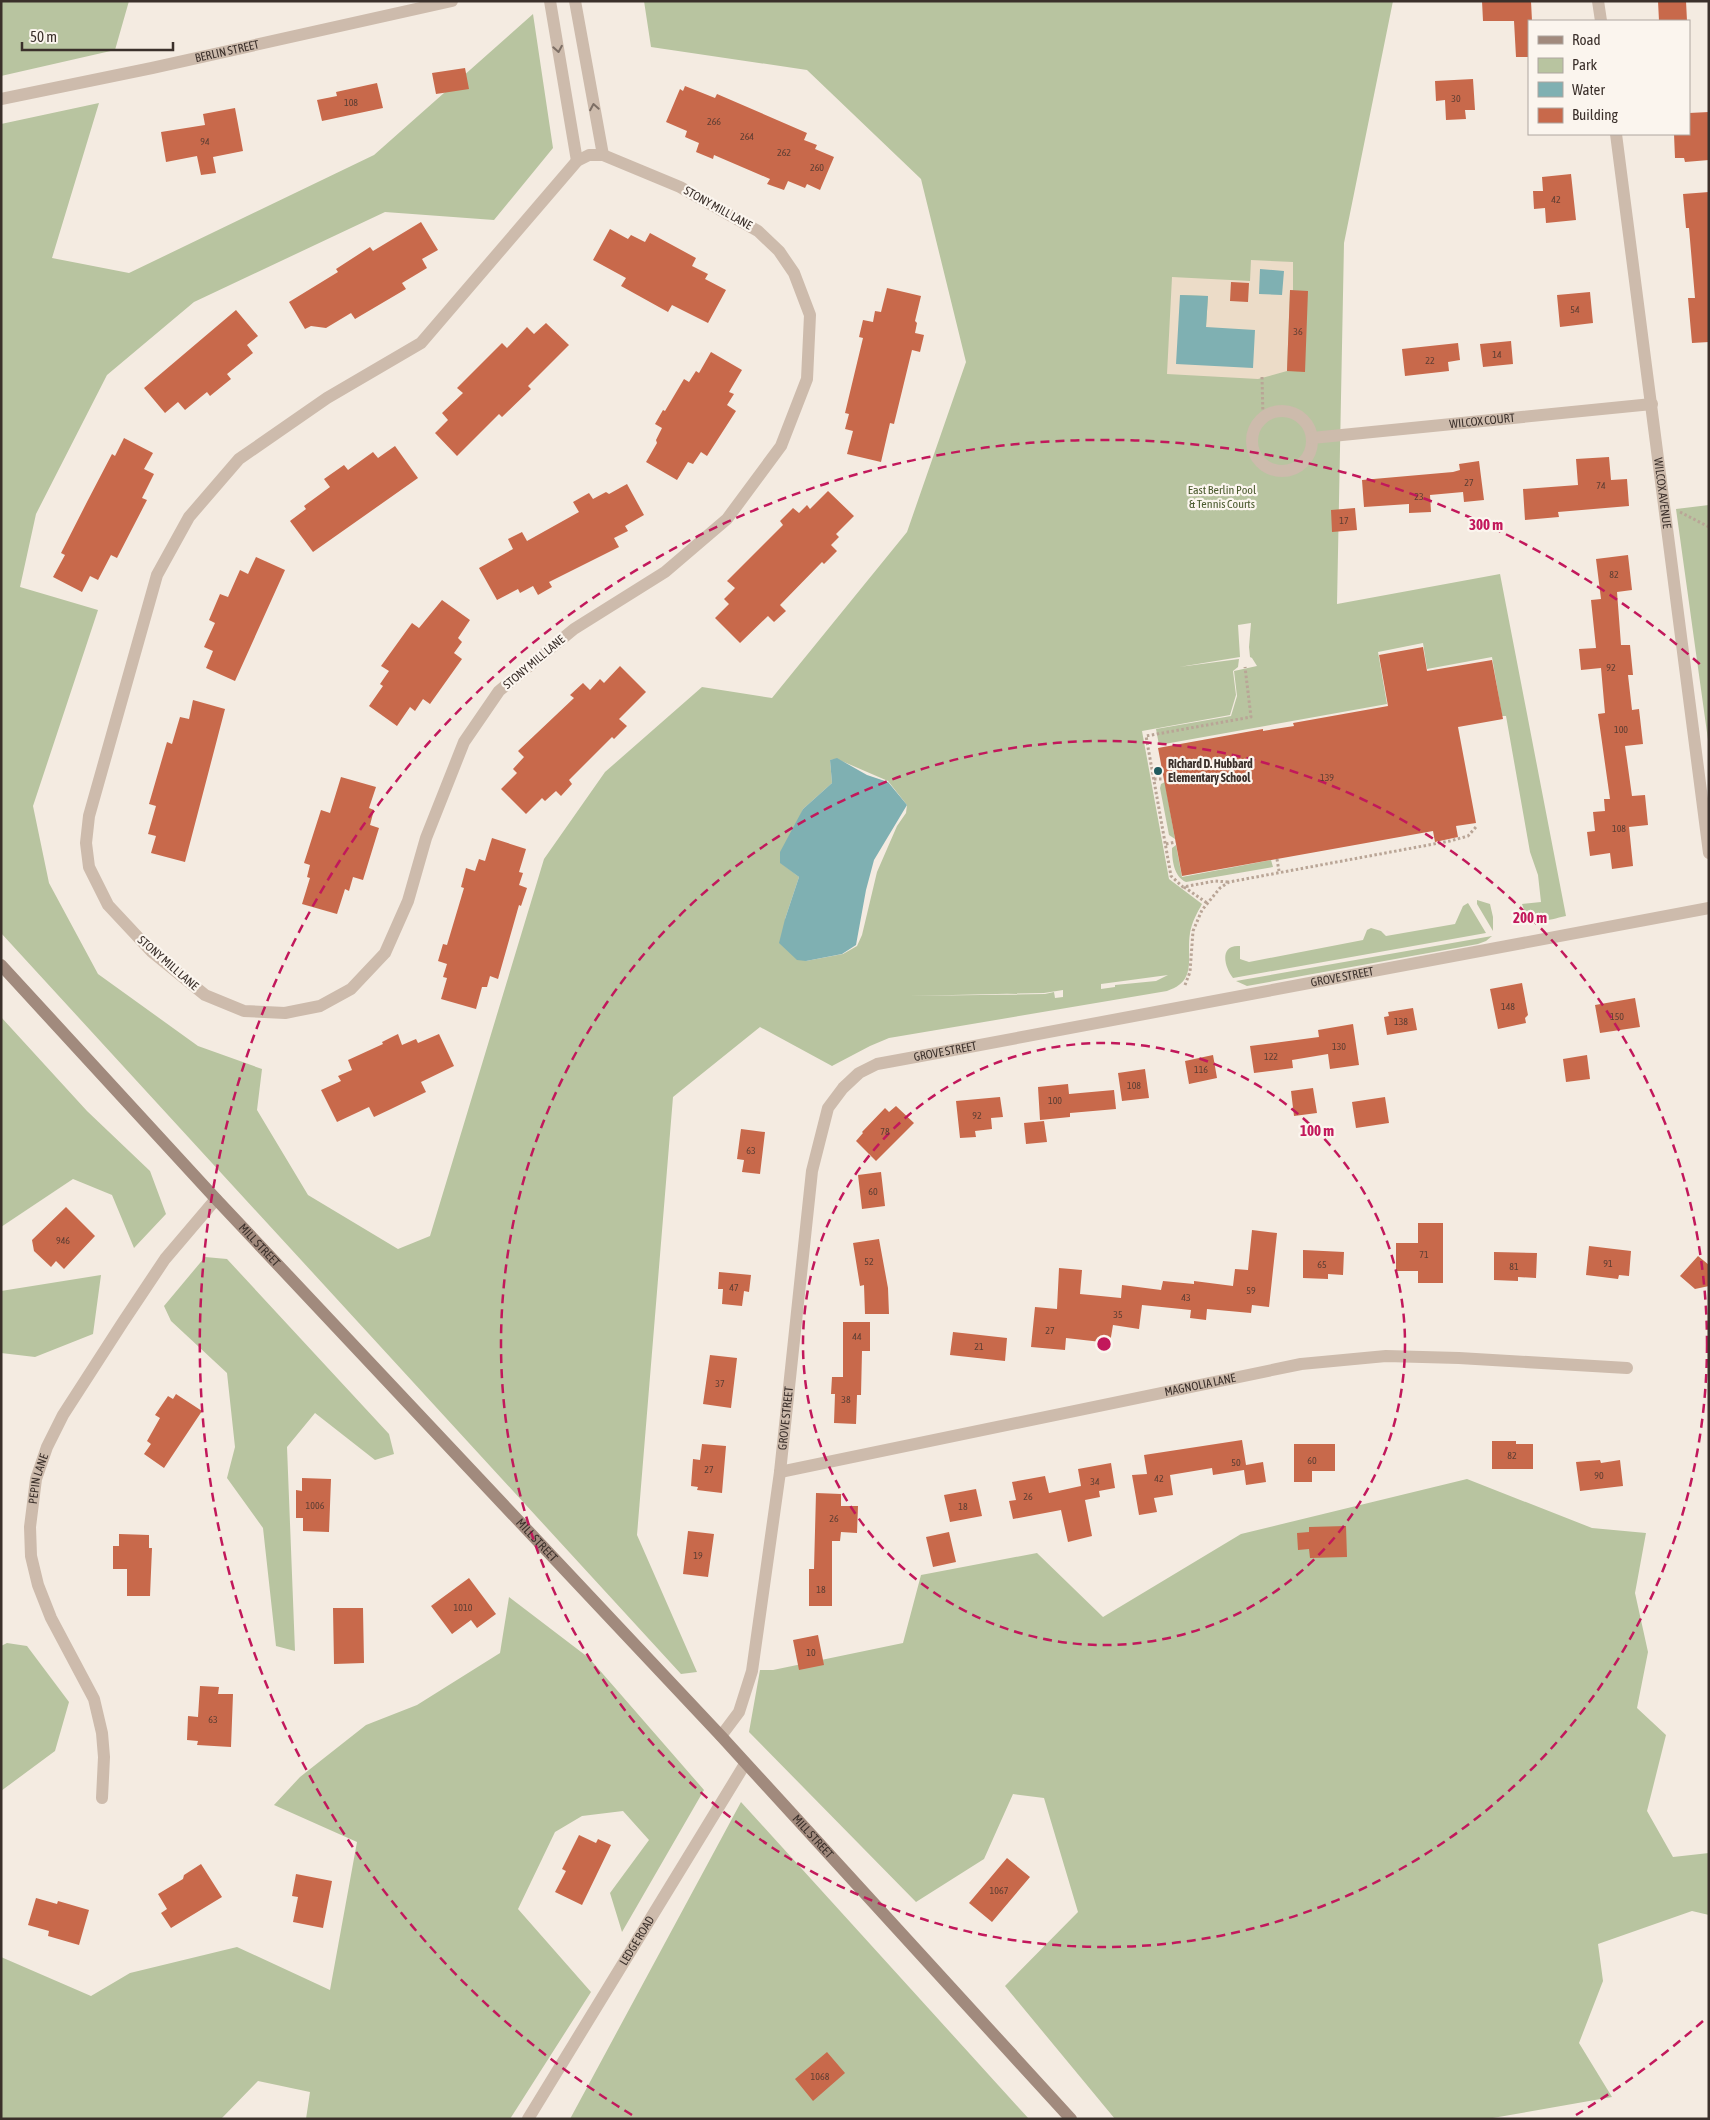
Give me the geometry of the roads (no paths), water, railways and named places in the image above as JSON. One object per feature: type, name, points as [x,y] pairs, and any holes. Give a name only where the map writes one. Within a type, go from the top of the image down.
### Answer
[{"type":"main road","name":"MILL STREET","points":[[1,965],[216,1199],[721,1736],[1071,2119]]},
{"type":"street","name":"BERLIN STREET","points":[[1,99],[136,72],[452,1]]},
{"type":"street","points":[[550,1],[577,161],[589,155],[603,155],[575,1]]},
{"type":"street","points":[[1598,1],[1601,20]]},
{"type":"street","name":"WILCOX AVENUE","points":[[1616,135],[1709,853]]},
{"type":"street","name":"STONY MILL LANE","points":[[577,161],[421,343],[327,398],[239,459],[189,518],[157,575],[89,816],[86,843],[89,867],[108,905],[151,951],[205,995],[244,1010],[285,1013],[320,1006],[351,989],[385,953],[408,901],[426,838],[464,742],[499,691],[574,629],[665,572],[727,519],[781,446],[807,379],[810,315],[794,273],[779,251],[758,231],[680,187],[603,155]]},
{"type":"street","name":"WILCOX COURT","points":[[1312,438],[1652,404]]},
{"type":"street","points":[[1280,410],[1298,415],[1305,421],[1312,438],[1312,448],[1308,457],[1293,469],[1284,471],[1274,470],[1258,460],[1252,442],[1256,424],[1263,417],[1280,410]]},
{"type":"street","name":"GROVE STREET","points":[[721,1736],[739,1712],[752,1671],[780,1472],[812,1171],[828,1108],[843,1088],[858,1073],[877,1064],[928,1054],[1709,908]]},
{"type":"street","name":"PEPIN LANE","points":[[102,1798],[104,1757],[102,1733],[94,1700],[51,1618],[38,1585],[31,1556],[30,1527],[36,1479],[47,1447],[64,1415],[118,1329],[165,1259],[216,1199]]},
{"type":"street","name":"MAGNOLIA LANE","points":[[780,1472],[1302,1364],[1386,1356],[1459,1358],[1627,1368]]},
{"type":"street","name":"LEDGE ROAD","points":[[528,2119],[745,1764]]},
{"type":"water","points":[[1260,269],[1284,271],[1282,295],[1259,294]]},
{"type":"water","points":[[1180,295],[1208,296],[1206,327],[1255,330],[1253,368],[1176,364]]},
{"type":"water","points":[[837,758],[867,775],[888,782],[907,805],[874,860],[866,890],[856,945],[842,954],[806,961],[797,960],[779,943],[799,877],[780,863],[780,852],[803,809],[832,783],[830,760]]},
{"type":"place","name":"Richard D. Hubbard Elementary School","points":[[1158,771]]},
{"type":"park label","name":"East Berlin Pool & Tennis Courts","points":[[1222,497]]}]
